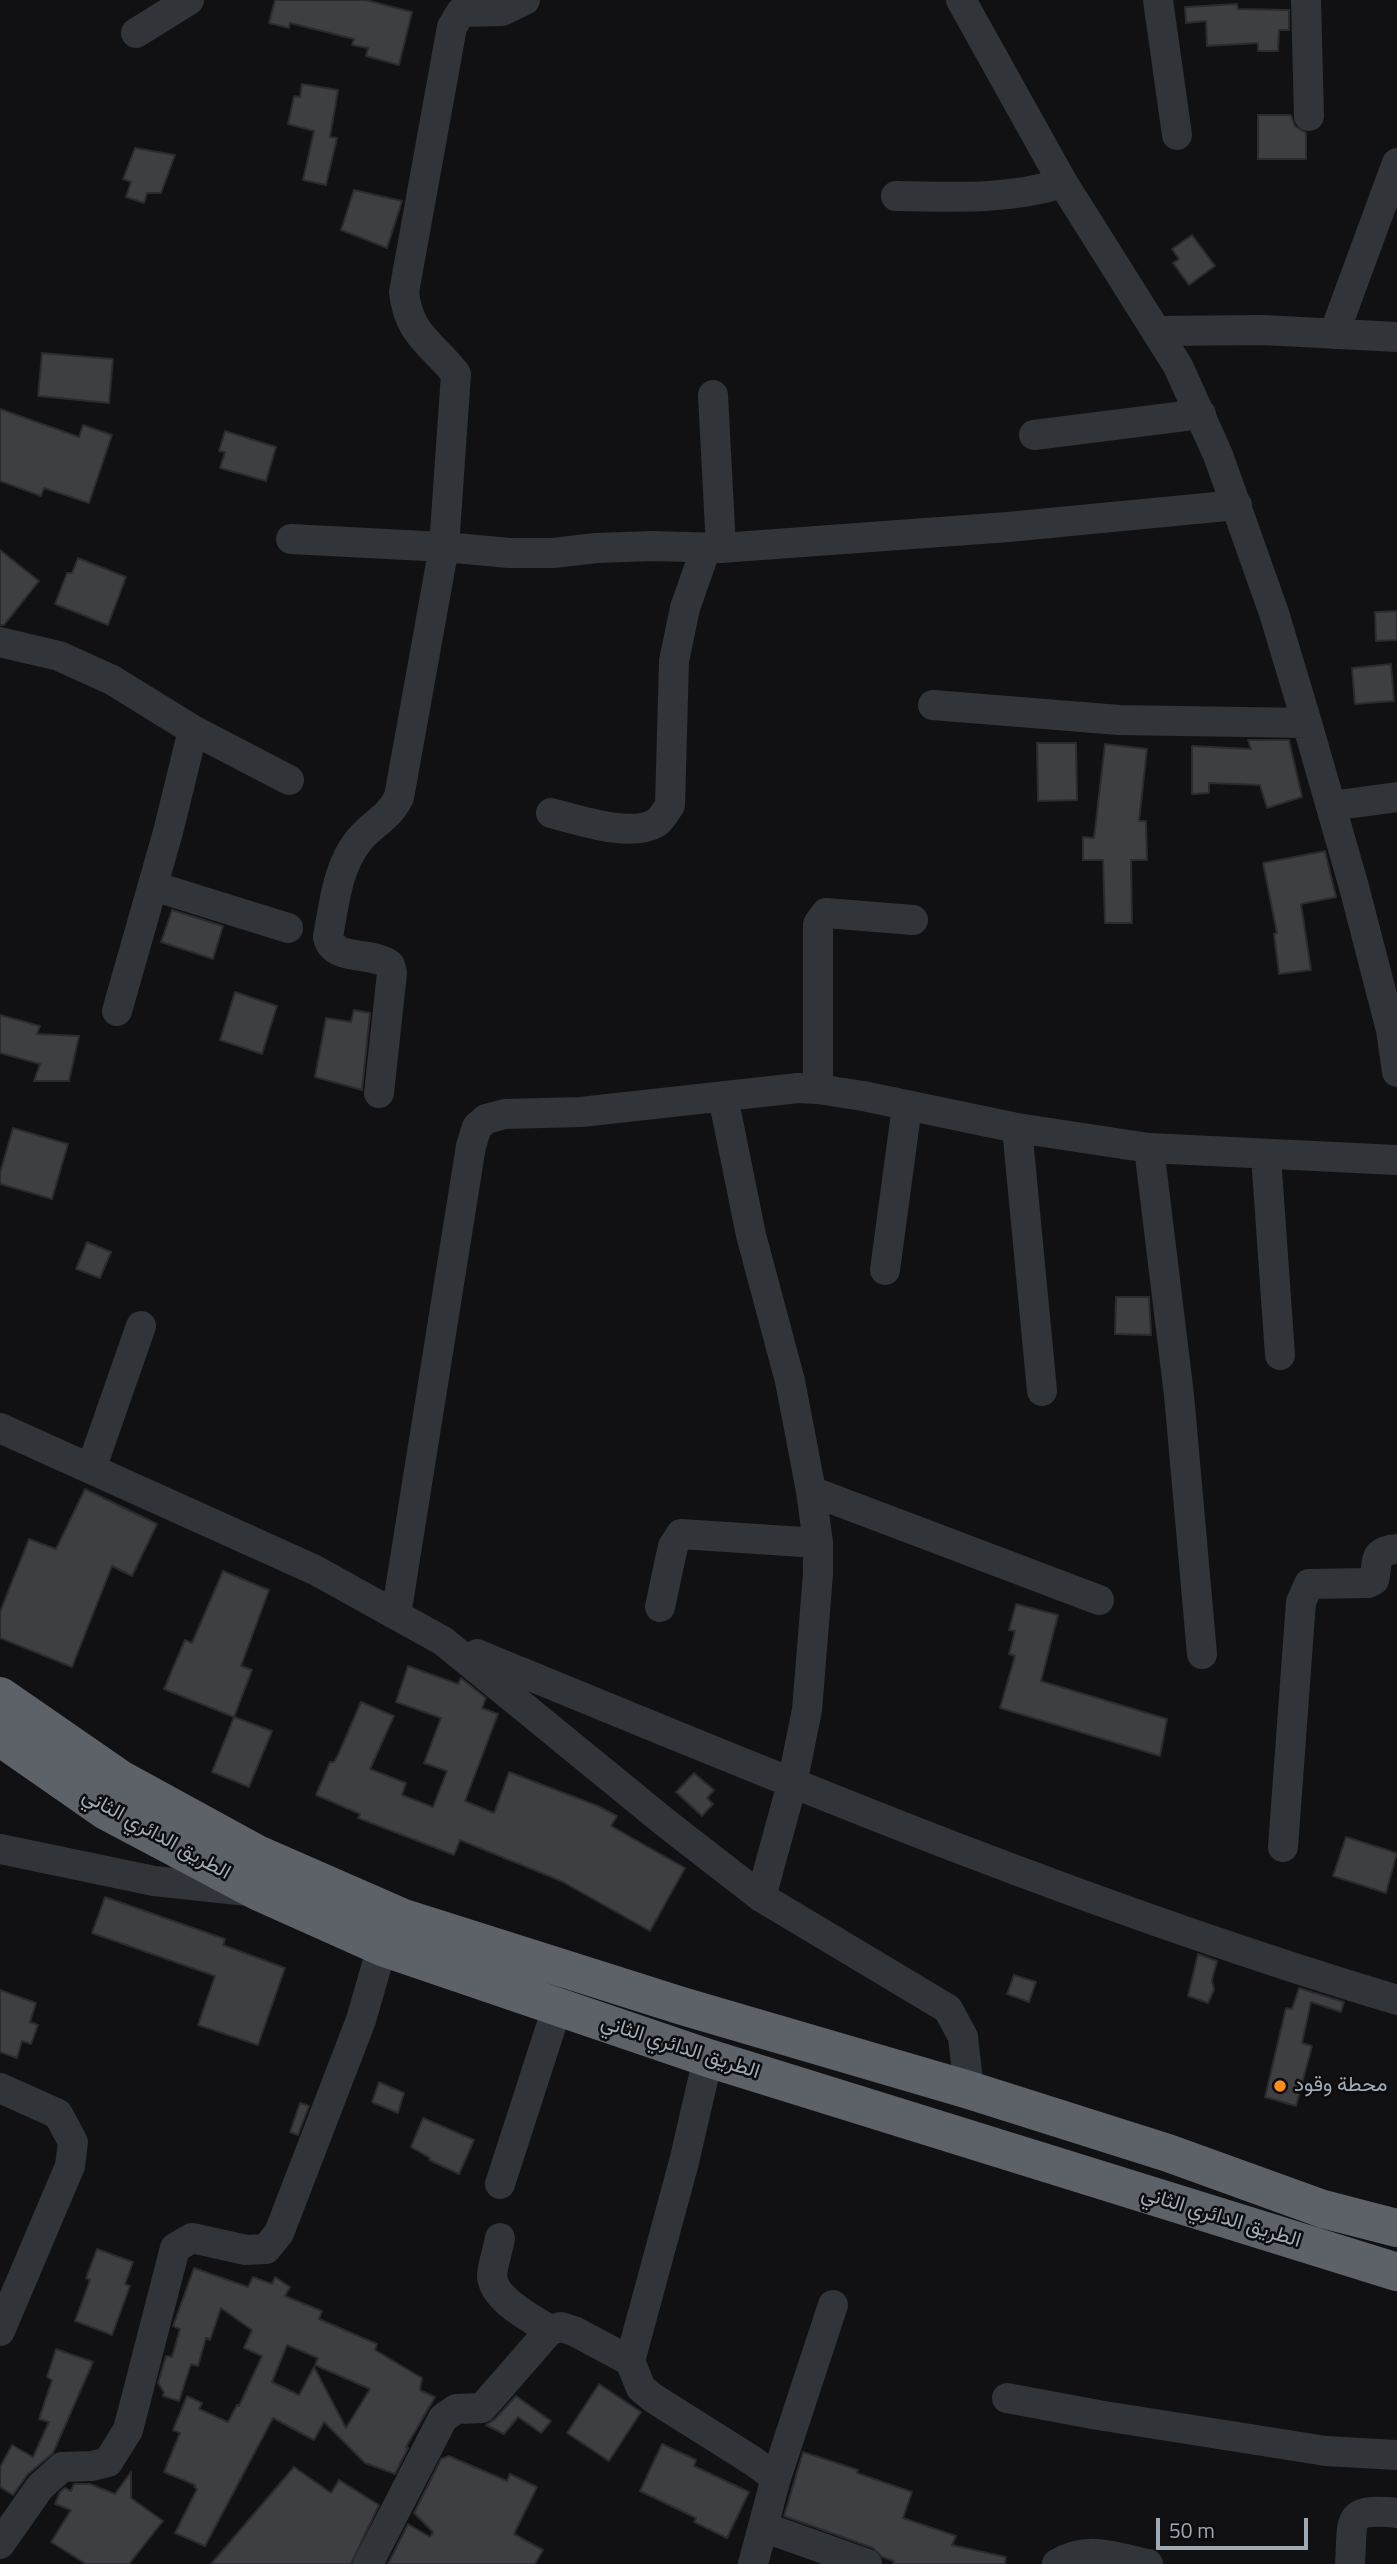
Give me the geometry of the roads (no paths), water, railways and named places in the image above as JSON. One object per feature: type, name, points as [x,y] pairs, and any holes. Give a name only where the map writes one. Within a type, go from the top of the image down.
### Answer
[{"type":"highway","name":"الطريق الدائري الثاني","points":[[0,1696],[143,1792],[257,1854],[401,1917],[682,2006],[969,2090],[1168,2153],[1323,2208],[1391,2221]]},
{"type":"highway","name":"الطريق الدائري الثاني","points":[[0,1737],[106,1811],[259,1892],[382,1947],[708,2058],[1397,2273]]},
{"type":"street","points":[[136,33],[189,0]]},
{"type":"street","points":[[379,1093],[392,973],[390,965],[375,957],[334,950],[329,945],[328,937],[340,876],[347,859],[358,841],[392,811],[399,797],[444,547],[456,374],[420,337],[406,312],[404,292],[452,27],[461,12],[502,11],[525,0]]},
{"type":"street","points":[[961,0],[1063,183],[1178,366],[1201,414],[1237,505],[1274,613],[1307,723],[1384,1004],[1397,1072]]},
{"type":"street","points":[[1158,0],[1177,135]]},
{"type":"street","points":[[1306,0],[1309,116]]},
{"type":"street","points":[[1334,334],[1397,163]]},
{"type":"street","points":[[896,196],[968,198],[1035,192],[1063,183]]},
{"type":"street","points":[[1156,331],[1264,330],[1397,337]]},
{"type":"street","points":[[551,813],[594,824],[639,829],[658,822],[670,805],[674,661],[685,608],[713,548],[713,395]]},
{"type":"street","points":[[1034,435],[1201,414]]},
{"type":"street","points":[[291,539],[509,553],[553,553],[653,546],[713,548],[1008,527],[1237,505]]},
{"type":"street","points":[[0,643],[59,656],[112,680],[193,730],[289,780]]},
{"type":"street","points":[[933,705],[1119,720],[1307,723]]},
{"type":"street","points":[[117,1011],[153,886],[193,730]]},
{"type":"street","points":[[1331,806],[1397,797]]},
{"type":"street","points":[[153,886],[288,928]]},
{"type":"street","points":[[818,1089],[818,924],[826,913],[913,920]]},
{"type":"street","points":[[396,1615],[471,1146],[477,1127],[486,1119],[505,1114],[581,1112],[763,1091],[818,1089],[1017,1128],[1149,1148],[1266,1156],[1397,1160]]},
{"type":"street","points":[[723,1097],[751,1235],[790,1381],[818,1543],[807,1710],[792,1784],[761,1897]]},
{"type":"street","points":[[885,1270],[907,1106]]},
{"type":"street","points":[[1017,1128],[1042,1391]]},
{"type":"street","points":[[1149,1148],[1179,1395],[1202,1654]]},
{"type":"street","points":[[1266,1156],[1280,1355]]},
{"type":"street","points":[[91,1469],[141,1326]]},
{"type":"street","points":[[0,1428],[315,1570],[443,1641],[792,1784],[957,1849],[1308,1973],[1397,2000]]},
{"type":"street","points":[[811,1491],[1098,1600]]},
{"type":"street","points":[[660,1607],[673,1546],[681,1534],[818,1543]]},
{"type":"street","points":[[1283,1847],[1301,1602],[1305,1590],[1309,1584],[1368,1583],[1375,1576],[1379,1555],[1384,1551],[1397,1549]]},
{"type":"street","points":[[443,1641],[761,1897],[948,2009],[963,2037],[969,2090]]},
{"type":"street","points":[[0,1849],[154,1881],[259,1892]]},
{"type":"street","points":[[0,2544],[40,2487],[54,2473],[62,2467],[92,2466],[108,2462],[119,2447],[128,2430],[175,2248],[192,2238],[246,2250],[266,2249],[279,2233],[361,2020],[382,1947]]},
{"type":"street","points":[[500,2184],[557,2008]]},
{"type":"street","points":[[708,2058],[684,2162],[630,2361],[641,2388],[653,2398],[776,2478]]},
{"type":"street","points":[[0,2088],[58,2114],[73,2142],[69,2166],[0,2331]]},
{"type":"street","points":[[500,2238],[492,2277],[498,2291],[508,2303],[550,2330]]},
{"type":"street","points":[[753,2564],[776,2478],[833,2305]]},
{"type":"street","points":[[368,2564],[443,2418],[456,2409],[482,2408],[550,2330],[561,2327],[574,2331],[630,2361]]},
{"type":"street","points":[[1007,2398],[1326,2451],[1397,2455]]},
{"type":"street","points":[[1350,2564],[1353,2521],[1360,2513],[1397,2513]]},
{"type":"street","points":[[763,2527],[867,2564]]},
{"type":"street","points":[[1057,2564],[1070,2556],[1086,2552],[1148,2564]]},
{"type":"place","name":"محطة وقود","points":[[1280,2086]]}]
